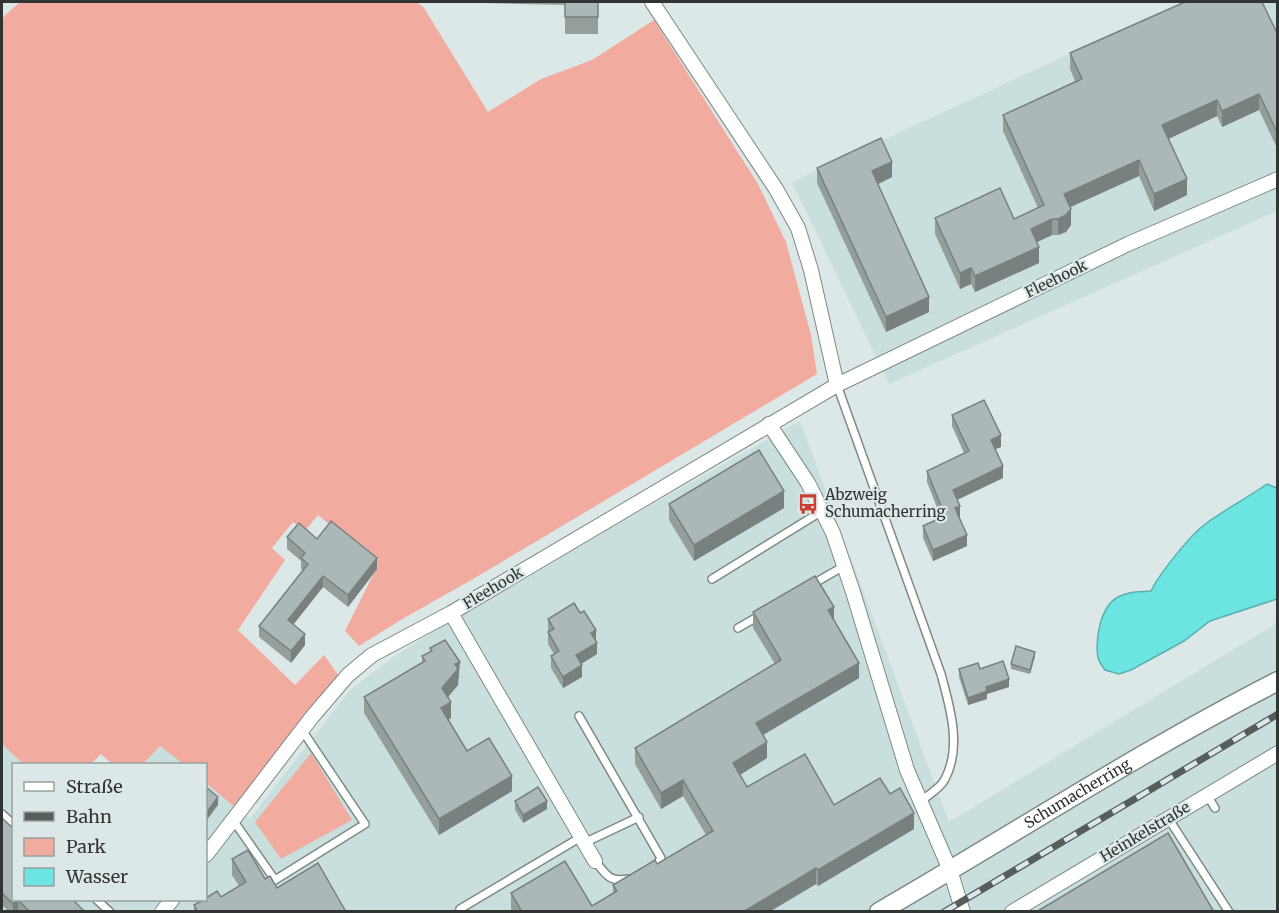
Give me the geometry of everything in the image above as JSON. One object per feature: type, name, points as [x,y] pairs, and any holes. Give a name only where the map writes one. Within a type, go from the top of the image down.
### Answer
[{"type":"main road","name":"Schumacherring","points":[[879,912],[1109,774],[1221,710],[1278,681]]},
{"type":"street","points":[[652,2],[776,189],[798,228],[811,270],[837,385]]},
{"type":"street","name":"Fleehook","points":[[207,854],[302,730],[348,675],[372,655],[452,613],[837,385],[1128,244],[1278,179]]},
{"type":"street","points":[[769,424],[808,483],[844,566],[907,770],[950,870],[963,912]]},
{"type":"street","points":[[452,613],[595,861]]},
{"type":"street","name":"Heinkelstraße","points":[[1012,912],[1278,753]]},
{"type":"lane","points":[[837,385],[941,674],[951,713],[954,751],[945,781],[921,801]]},
{"type":"lane","points":[[712,579],[822,511]]},
{"type":"lane","points":[[806,588],[844,566]]},
{"type":"lane","points":[[738,628],[767,611]]},
{"type":"lane","points":[[579,716],[661,858],[656,866],[618,880],[609,878],[595,861]]},
{"type":"lane","points":[[233,819],[275,880],[365,824],[302,730]]},
{"type":"lane","points":[[1207,795],[1215,808]]},
{"type":"lane","points":[[460,909],[583,840],[639,817]]},
{"type":"lane","points":[[1168,818],[1229,912]]},
{"type":"lane","points":[[98,901],[110,912]]},
{"type":"shaded area","points":[[1182,2],[1277,2],[1277,211],[889,384],[792,182]]},
{"type":"shaded area","points":[[800,421],[949,822],[1277,623],[1277,911],[2,911],[2,744],[22,763],[12,763],[12,901],[207,901],[207,784],[250,819],[350,690],[395,656],[468,609]]},
{"type":"shaded area","points":[[160,746],[182,763],[144,763]]},
{"type":"green space","points":[[20,2],[417,2],[424,8],[488,112],[541,79],[592,60],[654,20],[758,184],[786,242],[811,335],[817,374],[359,646],[345,631],[378,565],[318,515],[305,531],[293,522],[272,548],[285,560],[238,630],[295,685],[324,655],[339,676],[237,809],[207,784],[207,763],[182,763],[160,746],[144,763],[111,763],[101,754],[92,763],[22,763],[2,744],[2,18]]},
{"type":"green space","points":[[311,753],[352,820],[281,859],[255,822]]},
{"type":"water","points":[[1267,484],[1277,488],[1277,599],[1210,621],[1184,641],[1131,670],[1119,674],[1105,670],[1098,658],[1097,642],[1103,616],[1112,602],[1126,594],[1151,591],[1167,566],[1204,525]]},
{"type":"building","points":[[565,2],[598,2],[598,17],[565,17]]},
{"type":"building","points":[[1185,2],[1262,2],[1278,35],[1278,134],[1259,94],[1222,111],[1217,100],[1162,125],[1187,179],[1154,194],[1139,160],[1064,194],[1071,209],[1066,215],[1031,229],[1039,247],[975,276],[971,268],[960,273],[935,218],[1000,188],[1014,219],[1044,205],[1003,115],[1082,79],[1070,53]]},
{"type":"building","points":[[881,138],[892,162],[872,171],[929,297],[886,317],[817,168]]},
{"type":"building","points":[[984,400],[1001,435],[991,440],[1003,466],[953,490],[960,506],[955,508],[967,535],[933,550],[923,526],[945,516],[927,471],[969,451],[952,415]]},
{"type":"building","points":[[759,450],[784,491],[694,545],[669,504]]},
{"type":"building","points":[[331,521],[377,558],[348,595],[323,576],[288,620],[305,634],[291,651],[259,626],[308,564],[301,558],[305,553],[287,537],[299,523],[317,539]]},
{"type":"building","points":[[815,576],[834,607],[828,610],[859,663],[756,723],[767,742],[733,763],[747,787],[805,754],[834,805],[880,778],[890,794],[900,788],[914,813],[743,912],[522,912],[511,893],[565,861],[592,906],[617,891],[613,885],[655,860],[657,864],[713,831],[683,780],[661,793],[635,748],[781,660],[753,612]]},
{"type":"building","points":[[574,603],[580,613],[584,611],[596,630],[591,633],[597,643],[576,655],[582,665],[563,677],[551,656],[559,651],[548,632],[554,629],[548,619]]},
{"type":"building","points":[[445,640],[460,662],[455,664],[458,669],[442,688],[451,702],[441,708],[467,751],[489,738],[512,776],[439,819],[364,697],[425,661],[422,656],[432,651],[430,648]]},
{"type":"building","points":[[1016,646],[1035,652],[1030,670],[1011,664]]},
{"type":"building","points":[[1003,661],[1009,679],[986,687],[987,691],[968,698],[959,669],[978,663],[980,669]]},
{"type":"building","points":[[538,787],[547,801],[523,815],[515,801]]},
{"type":"building","points":[[207,788],[218,797],[207,812]]},
{"type":"building","points":[[2,818],[12,827],[12,901],[16,901],[13,904],[2,893]]},
{"type":"building","points":[[1168,833],[1214,912],[1036,912]]},
{"type":"building","points":[[248,850],[265,879],[270,876],[277,888],[318,863],[346,912],[198,912],[194,905],[207,901],[207,897],[217,891],[221,897],[246,882],[232,859]]},
{"type":"building","points":[[19,901],[74,901],[85,912],[30,912]]},
{"type":"railway","points":[[944,912],[1278,714]]},
{"type":"place","name":"Abzweig Schumacherring","points":[[808,504]]}]
